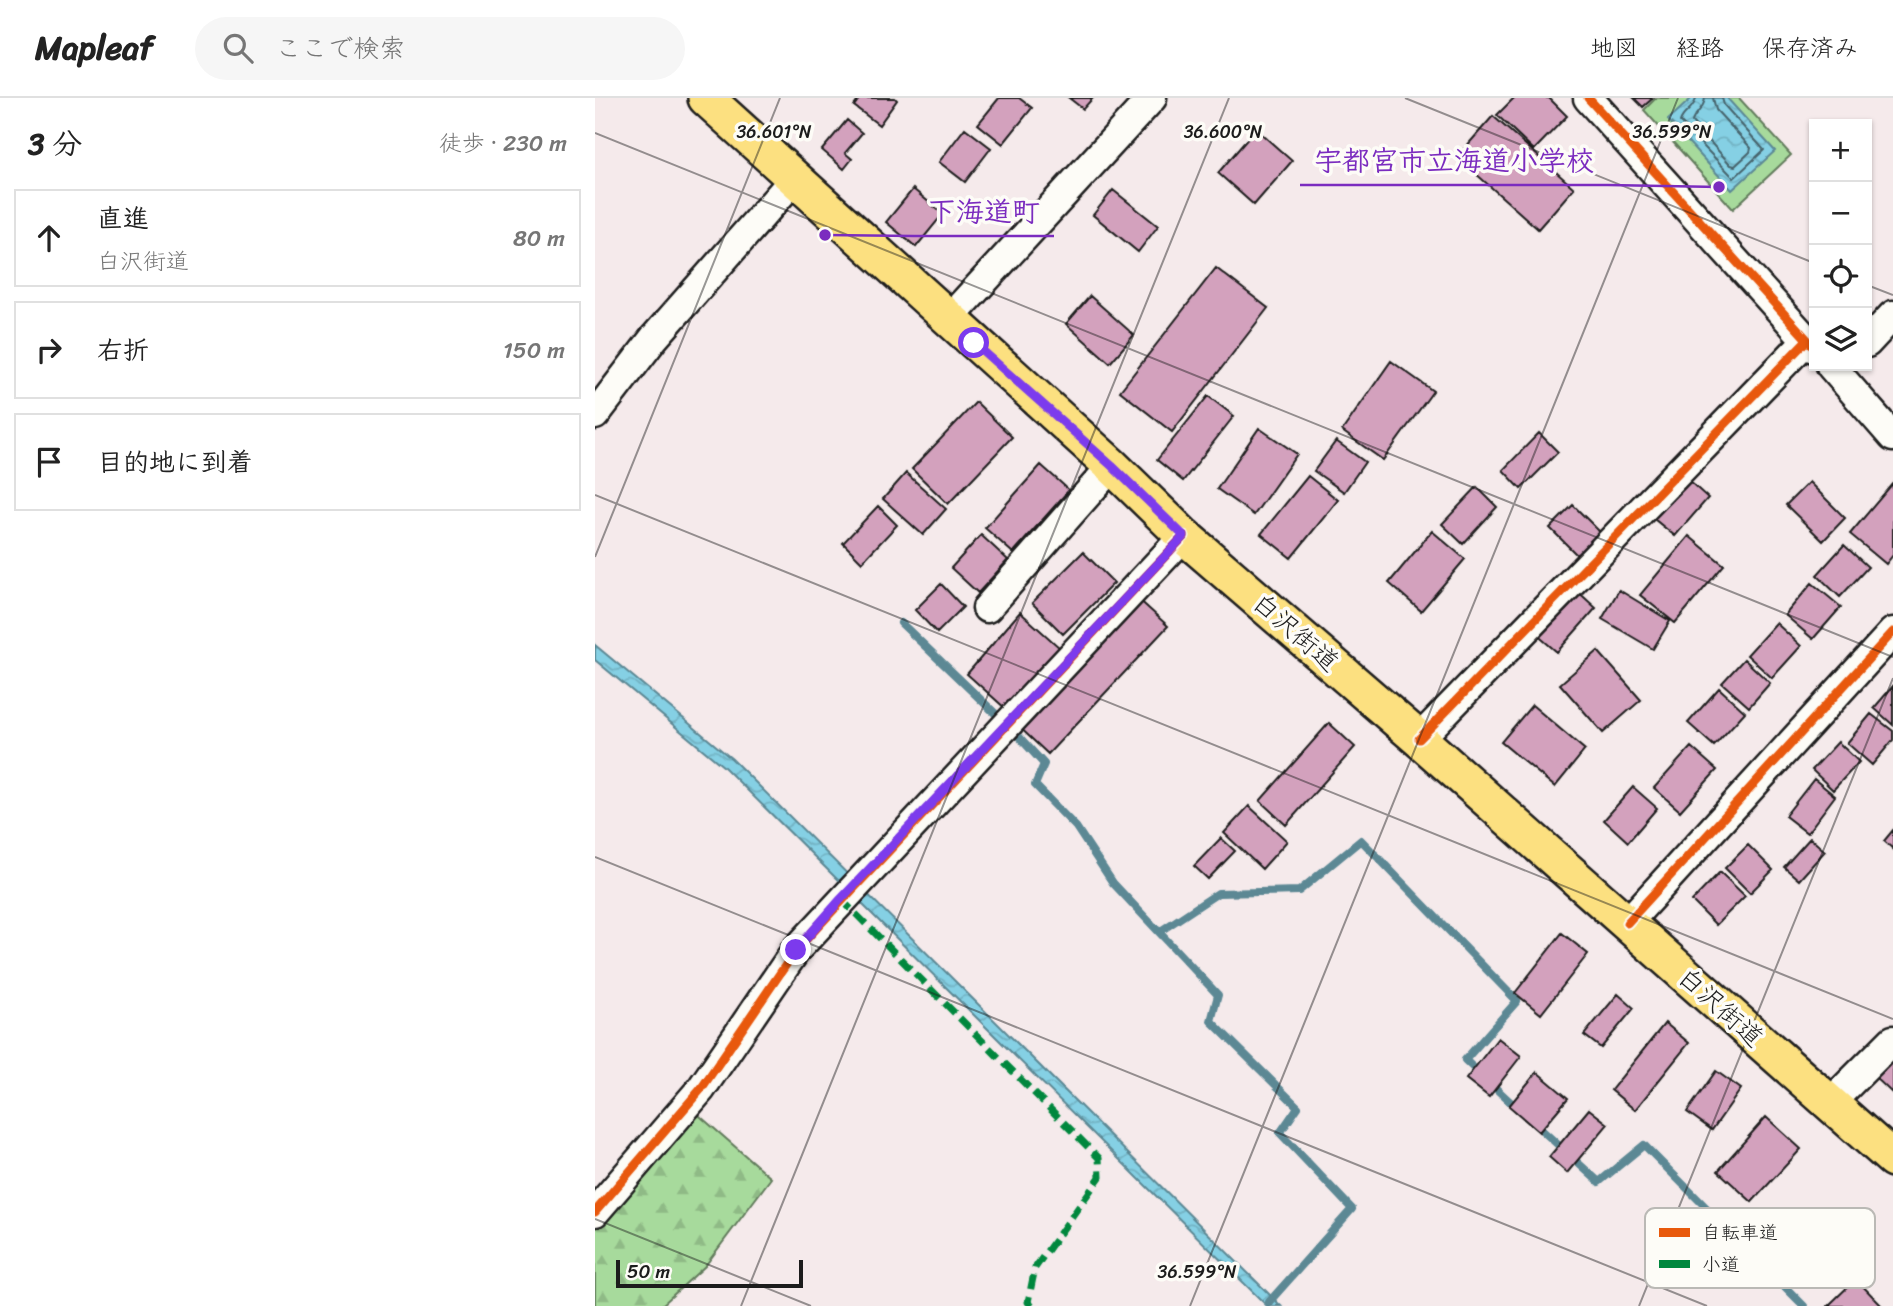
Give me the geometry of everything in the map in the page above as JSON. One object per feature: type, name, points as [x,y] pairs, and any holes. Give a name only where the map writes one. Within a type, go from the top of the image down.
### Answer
[{"type":"main road","name":"白沢街道","points":[[706,98],[1112,466],[1184,536],[1419,739],[1893,1159]]},
{"type":"street","points":[[948,320],[1152,98]]},
{"type":"street","points":[[1588,98],[1809,342]]},
{"type":"street","points":[[595,415],[654,338],[794,179]]},
{"type":"street","points":[[1872,338],[1893,316]]},
{"type":"street","points":[[1419,739],[1809,346]]},
{"type":"street","points":[[1840,371],[1893,437]]},
{"type":"street","points":[[987,608],[1112,466]]},
{"type":"street","points":[[595,1212],[701,1089],[796,950],[1184,536]]},
{"type":"street","points":[[1627,923],[1893,632]]},
{"type":"street","points":[[1830,1103],[1893,1040]]},
{"type":"green space","points":[[1656,98],[1739,98],[1791,155],[1733,209],[1644,110]]},
{"type":"green space","points":[[693,1110],[771,1178],[705,1266],[661,1306],[595,1306],[595,1227]]},
{"type":"water","points":[[1692,98],[1727,98],[1775,151],[1732,190],[1668,120]]},
{"type":"water","points":[[595,645],[732,759],[1281,1306],[1267,1306],[724,767],[595,660]]},
{"type":"building","points":[[860,98],[897,100],[879,125],[854,106]]},
{"type":"building","points":[[999,98],[1019,98],[1032,108],[1003,144],[978,124]]},
{"type":"building","points":[[1069,98],[1093,98],[1083,109]]},
{"type":"building","points":[[1514,98],[1549,98],[1567,116],[1534,150],[1497,115]]},
{"type":"building","points":[[1634,98],[1653,98],[1643,107]]},
{"type":"building","points":[[1493,116],[1574,188],[1538,229],[1457,157]]},
{"type":"building","points":[[847,120],[862,133],[845,153],[852,159],[844,169],[822,150]]},
{"type":"building","points":[[965,128],[991,148],[965,182],[939,162]]},
{"type":"building","points":[[1256,129],[1292,161],[1254,205],[1218,173]]},
{"type":"building","points":[[913,189],[943,214],[916,247],[886,222]]},
{"type":"building","points":[[1113,190],[1158,226],[1138,252],[1093,215]]},
{"type":"building","points":[[1216,268],[1268,308],[1172,432],[1120,391]]},
{"type":"building","points":[[1090,296],[1134,335],[1110,363],[1066,324]]},
{"type":"building","points":[[1391,361],[1433,391],[1383,460],[1342,431]]},
{"type":"building","points":[[1208,396],[1234,416],[1183,481],[1157,460]]},
{"type":"building","points":[[976,402],[1012,437],[948,504],[912,469]]},
{"type":"building","points":[[1259,428],[1297,454],[1254,515],[1217,489]]},
{"type":"building","points":[[1539,433],[1558,452],[1521,489],[1503,470]]},
{"type":"building","points":[[1336,441],[1365,462],[1344,492],[1314,471]]},
{"type":"building","points":[[1041,465],[1069,490],[1013,553],[985,528]]},
{"type":"building","points":[[906,473],[946,509],[923,535],[883,499]]},
{"type":"building","points":[[1308,476],[1338,500],[1291,558],[1261,534]]},
{"type":"building","points":[[1687,479],[1708,498],[1675,536],[1654,519]]},
{"type":"building","points":[[1809,482],[1845,518],[1823,541],[1786,505]]},
{"type":"building","points":[[1893,483],[1893,555],[1886,564],[1850,534]]},
{"type":"building","points":[[1477,487],[1497,507],[1463,544],[1442,524]]},
{"type":"building","points":[[1573,505],[1603,535],[1580,558],[1550,528]]},
{"type":"building","points":[[878,506],[897,525],[862,562],[843,543]]},
{"type":"building","points":[[1432,531],[1465,559],[1421,611],[1389,583]]},
{"type":"building","points":[[981,535],[1008,560],[978,593],[951,568]]},
{"type":"building","points":[[1689,536],[1724,565],[1675,623],[1640,595]]},
{"type":"building","points":[[1844,545],[1868,567],[1840,597],[1817,575]]},
{"type":"building","points":[[1083,552],[1114,583],[1063,634],[1032,603]]},
{"type":"building","points":[[1812,583],[1841,607],[1813,639],[1785,615]]},
{"type":"building","points":[[941,584],[963,607],[937,633],[915,610]]},
{"type":"building","points":[[1574,588],[1596,608],[1557,652],[1535,633]]},
{"type":"building","points":[[1619,590],[1670,621],[1653,649],[1602,619]]},
{"type":"building","points":[[1135,596],[1168,626],[1048,754],[1016,724]]},
{"type":"building","points":[[1020,612],[1060,648],[1006,709],[967,674]]},
{"type":"building","points":[[1776,623],[1801,646],[1772,678],[1747,655]]},
{"type":"building","points":[[1598,651],[1641,700],[1603,733],[1560,684]]},
{"type":"building","points":[[1744,659],[1770,683],[1749,707],[1722,683]]},
{"type":"building","points":[[1893,686],[1893,725],[1874,708]]},
{"type":"building","points":[[1719,688],[1745,712],[1714,746],[1688,723]]},
{"type":"building","points":[[1532,705],[1585,750],[1555,787],[1501,742]]},
{"type":"building","points":[[1871,714],[1893,731],[1893,740],[1872,765],[1847,743]]},
{"type":"building","points":[[1329,723],[1355,747],[1286,825],[1260,801]]},
{"type":"building","points":[[1838,742],[1859,762],[1833,790],[1812,770]]},
{"type":"building","points":[[1691,747],[1717,770],[1680,811],[1654,788]]},
{"type":"building","points":[[1814,779],[1835,796],[1807,833],[1785,816]]},
{"type":"building","points":[[1633,787],[1657,808],[1628,842],[1604,820]]},
{"type":"building","points":[[1249,806],[1287,841],[1262,869],[1224,833]]},
{"type":"building","points":[[1893,830],[1893,849],[1884,841]]},
{"type":"building","points":[[1221,838],[1235,851],[1208,879],[1194,866]]},
{"type":"building","points":[[1810,838],[1825,851],[1799,880],[1784,867]]},
{"type":"building","points":[[1748,845],[1773,870],[1750,893],[1725,868]]},
{"type":"building","points":[[1720,872],[1745,896],[1716,925],[1692,901]]},
{"type":"building","points":[[1562,933],[1588,954],[1541,1014],[1515,993]]},
{"type":"building","points":[[1618,994],[1634,1008],[1601,1048],[1584,1035]]},
{"type":"building","points":[[1665,1023],[1689,1043],[1635,1110],[1611,1090]]},
{"type":"building","points":[[1498,1038],[1521,1056],[1489,1097],[1466,1079]]},
{"type":"building","points":[[1893,1054],[1893,1094],[1873,1075]]},
{"type":"building","points":[[1716,1071],[1741,1089],[1712,1130],[1687,1112]]},
{"type":"building","points":[[1537,1072],[1568,1098],[1539,1132],[1509,1106]]},
{"type":"building","points":[[1589,1109],[1608,1124],[1567,1173],[1549,1157]]},
{"type":"building","points":[[1766,1117],[1801,1149],[1752,1202],[1718,1171]]},
{"type":"building","points":[[1847,1288],[1865,1288],[1882,1306],[1828,1306]]},
{"type":"waterway","points":[[901,623],[1001,719]]},
{"type":"waterway","points":[[1011,728],[1044,764],[1035,785],[1076,827],[1113,883],[1218,995],[1211,1021],[1298,1107],[1280,1133],[1352,1209],[1269,1302]]},
{"type":"waterway","points":[[1159,932],[1218,893],[1299,891],[1361,840],[1517,1001],[1465,1060],[1480,1074]]},
{"type":"waterway","points":[[1490,1083],[1519,1110]]},
{"type":"waterway","points":[[1534,1123],[1599,1182],[1644,1145],[1707,1208]]},
{"type":"waterway","points":[[1786,1288],[1804,1306]]},
{"type":"marked path","points":[[841,899],[1099,1158],[1100,1177],[1035,1268],[1028,1302],[1032,1306]]},
{"type":"cycle path","points":[[1588,98],[1809,341]]},
{"type":"cycle path","points":[[1419,739],[1807,340]]},
{"type":"cycle path","points":[[595,1212],[701,1089],[796,950],[1184,536]]},
{"type":"cycle path","points":[[1627,923],[1893,632]]},
{"type":"place","name":"宇都宮市立海道小学校","points":[[1719,187]]},
{"type":"place","name":"下海道町","points":[[825,235]]},
{"type":"route","points":[[796,950],[1184,536],[1112,466],[974,343]]}]
